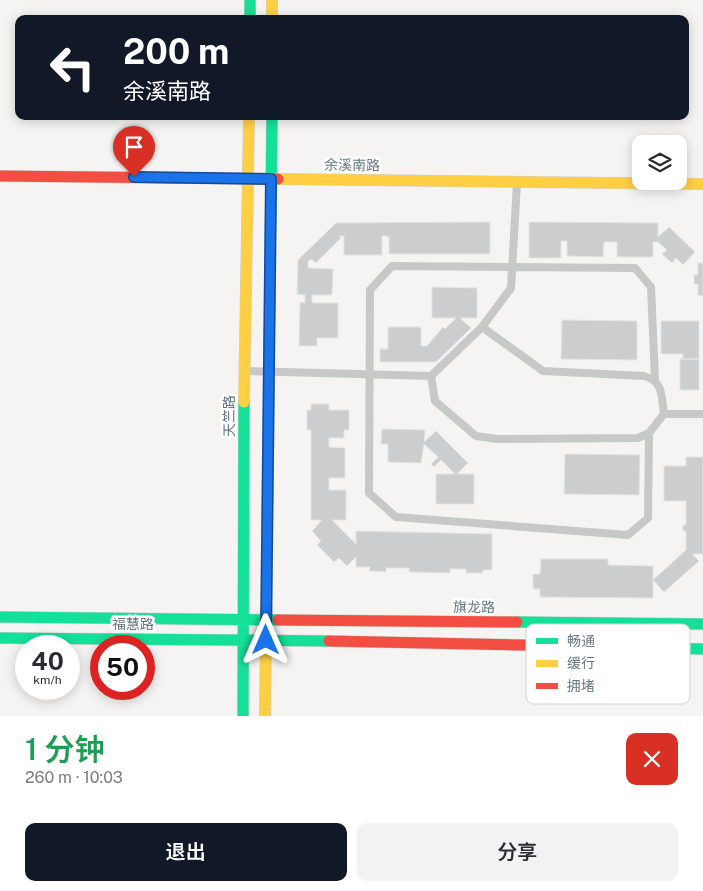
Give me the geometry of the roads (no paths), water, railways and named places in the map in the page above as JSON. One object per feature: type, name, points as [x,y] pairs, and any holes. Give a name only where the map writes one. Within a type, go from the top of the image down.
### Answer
[{"type":"main road","points":[[250,0],[250,15]]},
{"type":"main road","points":[[272,0],[272,15]]},
{"type":"main road","name":"天竺路","points":[[243,716],[244,371],[249,120]]},
{"type":"main road","points":[[265,716],[272,120]]},
{"type":"main road","name":"余溪南路","points":[[0,176],[703,184]]},
{"type":"main road","name":"福慧路","points":[[0,617],[244,619]]},
{"type":"main road","name":"旗龙路","points":[[244,619],[703,624]]},
{"type":"main road","name":"福慧路","points":[[0,638],[244,639],[526,645]]},
{"type":"main road","name":"福慧路","points":[[690,649],[703,649]]},
{"type":"lane","points":[[244,371],[432,376],[482,327],[511,288],[514,266],[517,181]]},
{"type":"lane","points":[[432,376],[435,401],[476,436],[497,439],[638,438],[649,433],[664,414],[660,388],[654,379],[652,287],[635,268],[392,266],[370,290],[369,494],[396,517],[628,535],[648,518],[649,433]]},
{"type":"lane","points":[[482,327],[543,370],[644,376],[654,379]]},
{"type":"lane","points":[[664,414],[703,414]]}]
